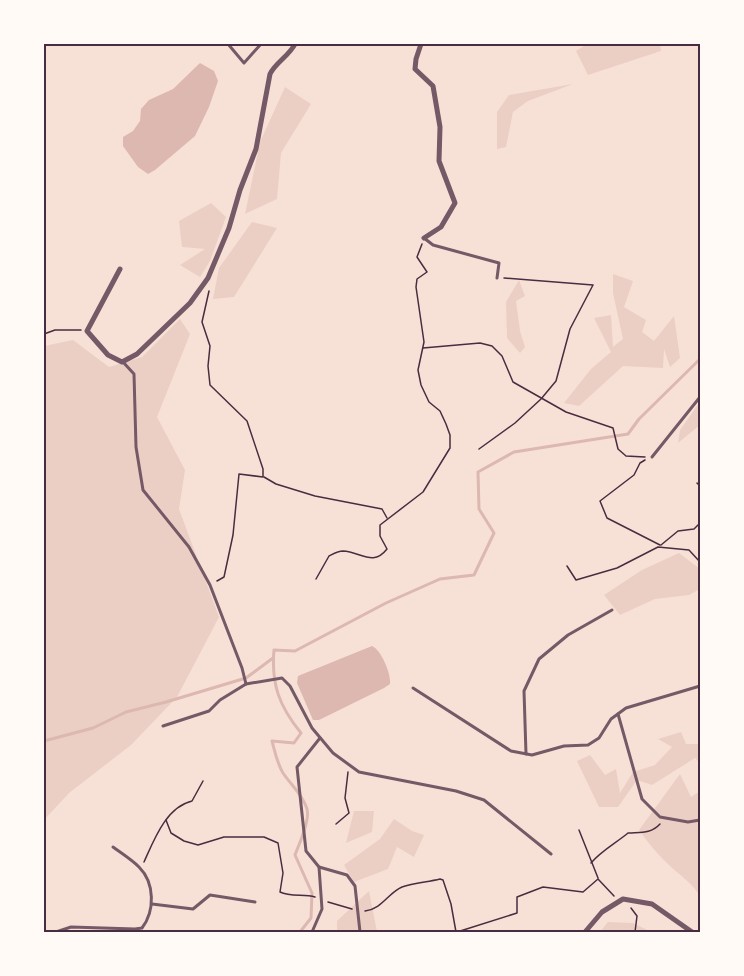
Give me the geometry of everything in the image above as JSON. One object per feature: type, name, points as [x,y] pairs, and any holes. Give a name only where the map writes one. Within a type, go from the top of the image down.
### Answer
[{"type":"street","points":[[120,269],[87,331],[108,355],[122,362],[137,354],[190,303],[208,278],[231,223],[255,149],[270,74],[295,44]]},
{"type":"street","points":[[421,44],[415,69],[433,86],[440,127],[439,161],[455,203],[441,226],[424,238]]},
{"type":"street","points":[[585,933],[602,912],[626,900],[652,904],[692,933]]},
{"type":"lane","points":[[228,44],[244,63],[261,44]]},
{"type":"lane","points":[[424,238],[433,245],[499,263],[497,278]]},
{"type":"lane","points":[[122,362],[134,374],[136,447],[143,490],[189,547],[210,585],[246,684]]},
{"type":"lane","points":[[652,457],[700,397]]},
{"type":"lane","points":[[526,754],[524,691],[539,659],[568,635],[612,610]]},
{"type":"lane","points":[[163,726],[209,711],[220,700],[246,684],[282,678],[290,686],[312,729],[333,753],[359,772],[456,790],[484,800],[551,854]]},
{"type":"lane","points":[[413,688],[511,751],[532,755],[564,746],[588,745],[599,738],[611,719],[626,708],[700,686]]},
{"type":"lane","points":[[618,714],[642,799],[660,817],[688,822],[700,820]]},
{"type":"lane","points":[[312,933],[322,909],[318,867],[306,851],[297,767],[320,738]]},
{"type":"lane","points":[[56,933],[70,927],[135,929],[142,927],[150,918],[152,904],[150,886],[141,868],[113,847]]},
{"type":"lane","points":[[318,867],[347,875],[355,886],[360,933]]},
{"type":"lane","points":[[152,904],[193,909],[210,895],[255,902]]},
{"type":"path","points":[[316,579],[329,556],[341,551],[372,558],[382,555],[387,549],[380,536],[380,525],[423,492],[450,448],[447,424],[440,411],[429,402],[421,385],[418,370],[424,342],[416,287],[417,279],[427,272],[417,257],[424,238]]},
{"type":"path","points":[[208,278],[209,298],[202,322],[210,346],[208,366],[210,385],[248,421],[263,469],[263,477]]},
{"type":"path","points":[[479,449],[515,423],[542,399],[555,381],[570,329],[593,285],[497,278]]},
{"type":"path","points":[[44,334],[55,330],[87,331]]},
{"type":"path","points":[[423,348],[480,343],[492,346],[502,356],[513,382],[566,412],[613,428],[618,449],[626,456],[652,457]]},
{"type":"path","points":[[652,457],[640,463],[634,475],[600,501],[607,519],[659,546],[689,550],[700,562]]},
{"type":"path","points":[[210,585],[224,577],[233,535],[239,474],[263,477],[276,484],[315,496],[381,509],[388,518]]},
{"type":"path","points":[[567,566],[576,580],[617,568],[659,546],[678,531],[694,529],[700,523]]},
{"type":"path","points":[[336,824],[349,813],[345,798],[349,765]]},
{"type":"path","points":[[141,868],[166,820],[182,804],[192,801],[203,781]]},
{"type":"path","points":[[591,863],[598,855],[628,833],[655,830],[666,818]]},
{"type":"path","points":[[579,830],[598,879],[619,902]]},
{"type":"path","points":[[456,932],[518,913],[517,897],[543,887],[583,891],[598,879]]},
{"type":"path","points":[[626,900],[637,916],[635,933]]},
{"type":"shaded area","points":[[587,44],[660,44],[661,51],[588,75],[576,51]]},
{"type":"shaded area","points":[[200,63],[214,71],[218,81],[209,107],[195,136],[148,174],[138,167],[123,146],[123,137],[133,131],[140,121],[141,109],[149,100],[173,89]]},
{"type":"shaded area","points":[[573,84],[528,101],[513,112],[506,147],[497,149],[497,112],[509,95]]},
{"type":"shaded area","points":[[285,87],[311,104],[281,153],[277,199],[245,214],[260,142]]},
{"type":"shaded area","points":[[211,203],[226,217],[210,261],[200,277],[180,265],[205,249],[182,247],[179,221]]},
{"type":"shaded area","points":[[252,222],[277,228],[234,297],[213,299],[219,268]]},
{"type":"shaded area","points":[[613,274],[633,281],[624,307],[646,320],[642,332],[654,341],[674,316],[680,358],[670,367],[664,349],[663,368],[623,366],[579,406],[564,403],[591,369],[611,352],[594,318],[611,315],[613,347],[623,339],[613,293]]},
{"type":"shaded area","points":[[519,280],[525,296],[516,301],[520,331],[525,347],[520,353],[507,338],[506,302]]},
{"type":"shaded area","points":[[180,319],[190,334],[157,417],[185,470],[179,509],[219,617],[177,697],[131,745],[69,793],[44,820],[44,346],[73,340],[109,367],[142,357]]},
{"type":"shaded area","points":[[700,402],[700,425],[678,443],[680,430]]},
{"type":"shaded area","points":[[679,553],[700,569],[700,589],[689,595],[655,599],[620,615],[604,595],[642,570]]},
{"type":"shaded area","points":[[372,646],[385,662],[390,684],[319,720],[313,720],[297,683],[298,676]]},
{"type":"shaded area","points":[[681,732],[686,744],[700,744],[700,763],[695,758],[652,785],[637,780],[618,807],[599,807],[577,761],[590,755],[605,775],[616,769],[620,793],[633,772],[655,765],[672,747],[658,739]]},
{"type":"shaded area","points":[[680,774],[691,797],[700,791],[700,896],[690,883],[657,853],[639,830]]},
{"type":"shaded area","points":[[354,811],[374,811],[372,832],[346,843]]},
{"type":"shaded area","points":[[394,819],[412,831],[424,835],[414,857],[397,847],[388,869],[354,882],[344,865],[380,839]]},
{"type":"shaded area","points":[[369,891],[377,932],[337,932],[337,921]]},
{"type":"shaded area","points":[[608,922],[633,923],[651,932],[600,932]]},
{"type":"waterway","points":[[300,932],[311,918],[312,893],[295,855],[308,814],[300,795],[281,769],[272,741],[294,743],[301,733],[287,713],[278,694],[274,674],[274,650],[295,651],[386,603],[440,579],[474,575],[494,533],[479,509],[478,472],[514,452],[628,434],[639,419],[700,359]]},
{"type":"waterway","points":[[44,741],[93,728],[126,712],[246,678],[273,658]]}]
